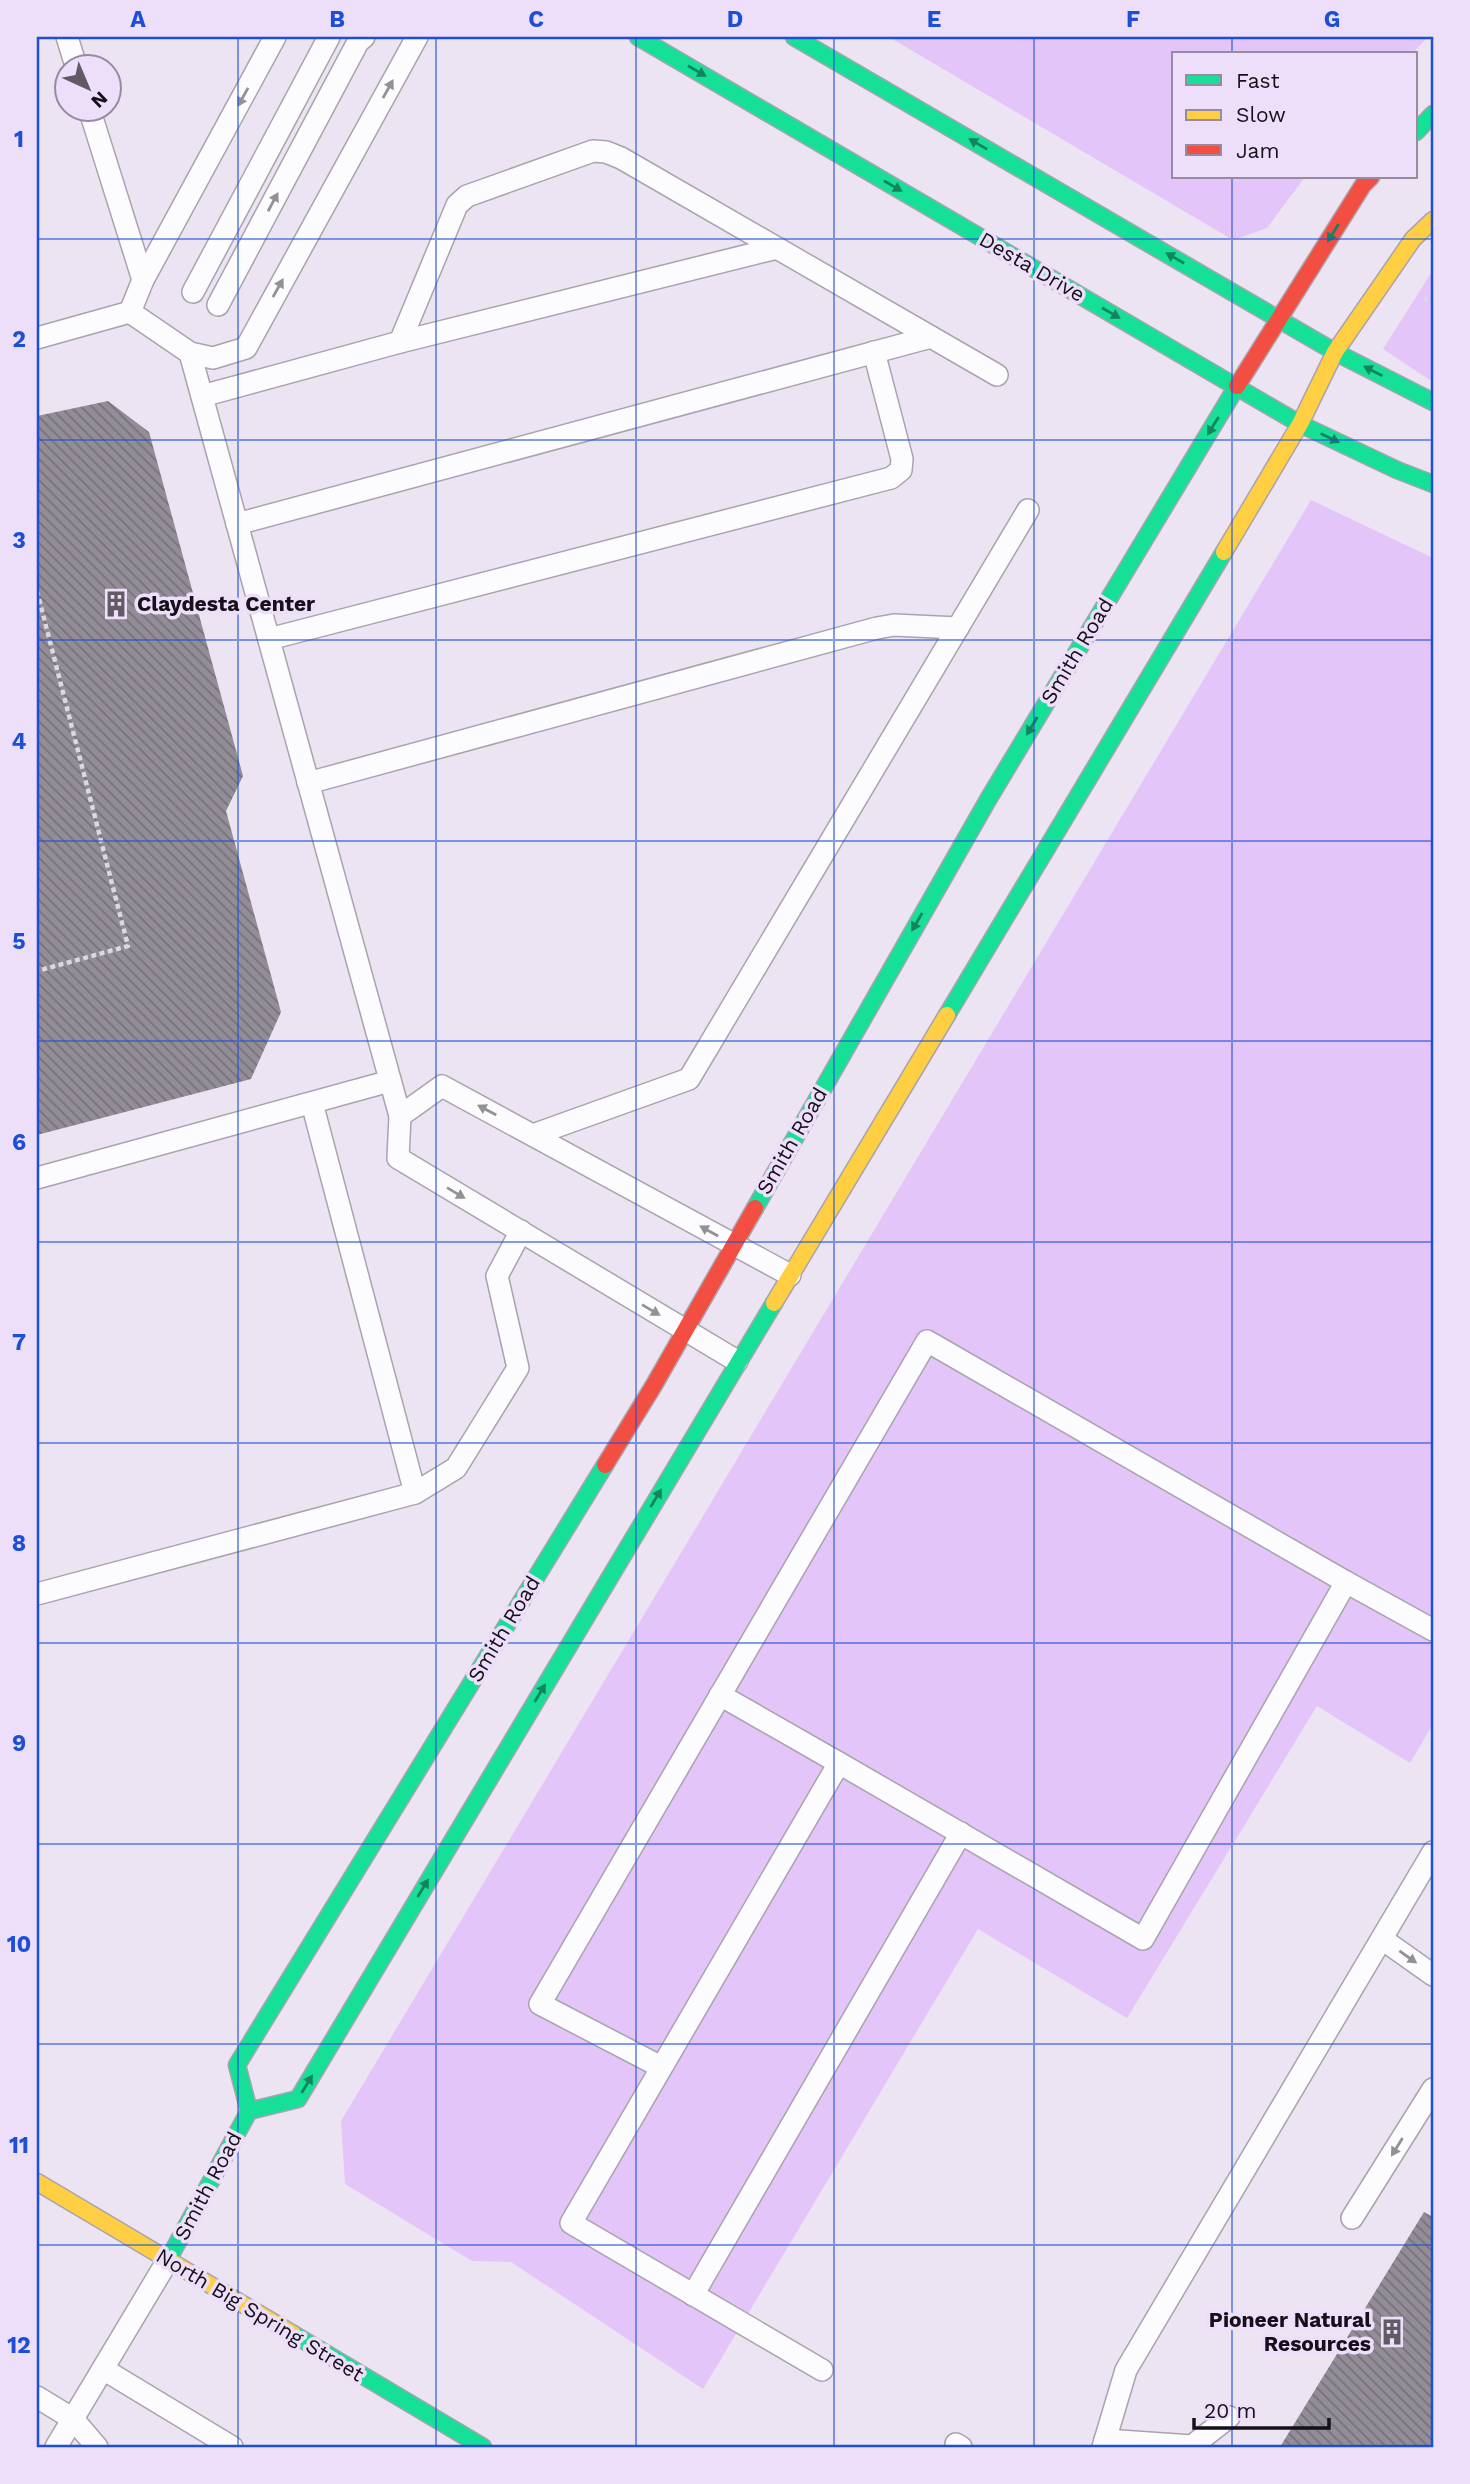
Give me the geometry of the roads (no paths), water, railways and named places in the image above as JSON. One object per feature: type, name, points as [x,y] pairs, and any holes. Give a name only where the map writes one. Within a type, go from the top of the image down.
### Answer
[{"type":"main road","name":"Desta Drive","points":[[638,37],[1300,424],[1433,484]]},
{"type":"main road","points":[[794,37],[1335,352],[1433,402]]},
{"type":"main road","points":[[1418,130],[1433,114]]},
{"type":"main road","name":"Smith Road","points":[[168,2260],[248,2111],[237,2065],[639,1409],[982,810],[1237,387],[1363,185],[1370,178]]},
{"type":"main road","name":"Smith Road","points":[[248,2111],[298,2099],[737,1361],[1300,424],[1335,352],[1413,239],[1433,220]]},
{"type":"main road","name":"North Big Spring Street","points":[[37,2182],[482,2447]]},
{"type":"lane","points":[[130,312],[143,280],[275,37]]},
{"type":"lane","points":[[193,292],[329,37]]},
{"type":"lane","points":[[218,305],[352,54],[364,37]]},
{"type":"lane","points":[[37,338],[130,312],[190,353],[213,358],[246,348],[416,37]]},
{"type":"lane","points":[[93,122],[143,280]]},
{"type":"lane","points":[[400,342],[457,205],[467,196],[593,151],[606,152],[621,158],[997,375]]},
{"type":"lane","points":[[202,396],[400,342],[777,248]]},
{"type":"lane","points":[[237,524],[931,337]]},
{"type":"lane","points":[[269,639],[891,478],[901,470],[902,459],[874,352]]},
{"type":"lane","points":[[190,353],[400,1116],[398,1158],[737,1361]]},
{"type":"lane","points":[[533,1135],[676,1086],[689,1079],[1028,510]]},
{"type":"lane","points":[[308,783],[877,628],[894,625],[958,628]]},
{"type":"lane","points":[[37,1178],[390,1081]]},
{"type":"lane","points":[[400,1116],[442,1086],[790,1275]]},
{"type":"lane","points":[[312,1103],[415,1493]]},
{"type":"lane","points":[[37,1594],[415,1493],[456,1468],[518,1368],[497,1276],[521,1231]]},
{"type":"lane","points":[[661,2067],[540,2004],[927,1340],[1433,1630]]},
{"type":"lane","points":[[720,1695],[1143,1939],[1346,1582]]},
{"type":"lane","points":[[822,2370],[571,2223],[839,1763]]},
{"type":"lane","points":[[693,2295],[961,1833]]},
{"type":"lane","points":[[1229,2417],[1192,2446],[1104,2444],[1126,2370],[1433,1852]]},
{"type":"lane","points":[[1382,1939],[1433,1975]]},
{"type":"lane","points":[[1352,2218],[1433,2089]]},
{"type":"lane","points":[[55,2447],[168,2260]]},
{"type":"lane","points":[[103,2369],[232,2447]]},
{"type":"lane","points":[[37,2397],[73,2418],[97,2447]]},
{"type":"place","name":"Claydesta Center","points":[[116,604]]},
{"type":"place","name":"Pioneer Natural Resources","points":[[1392,2332]]}]
